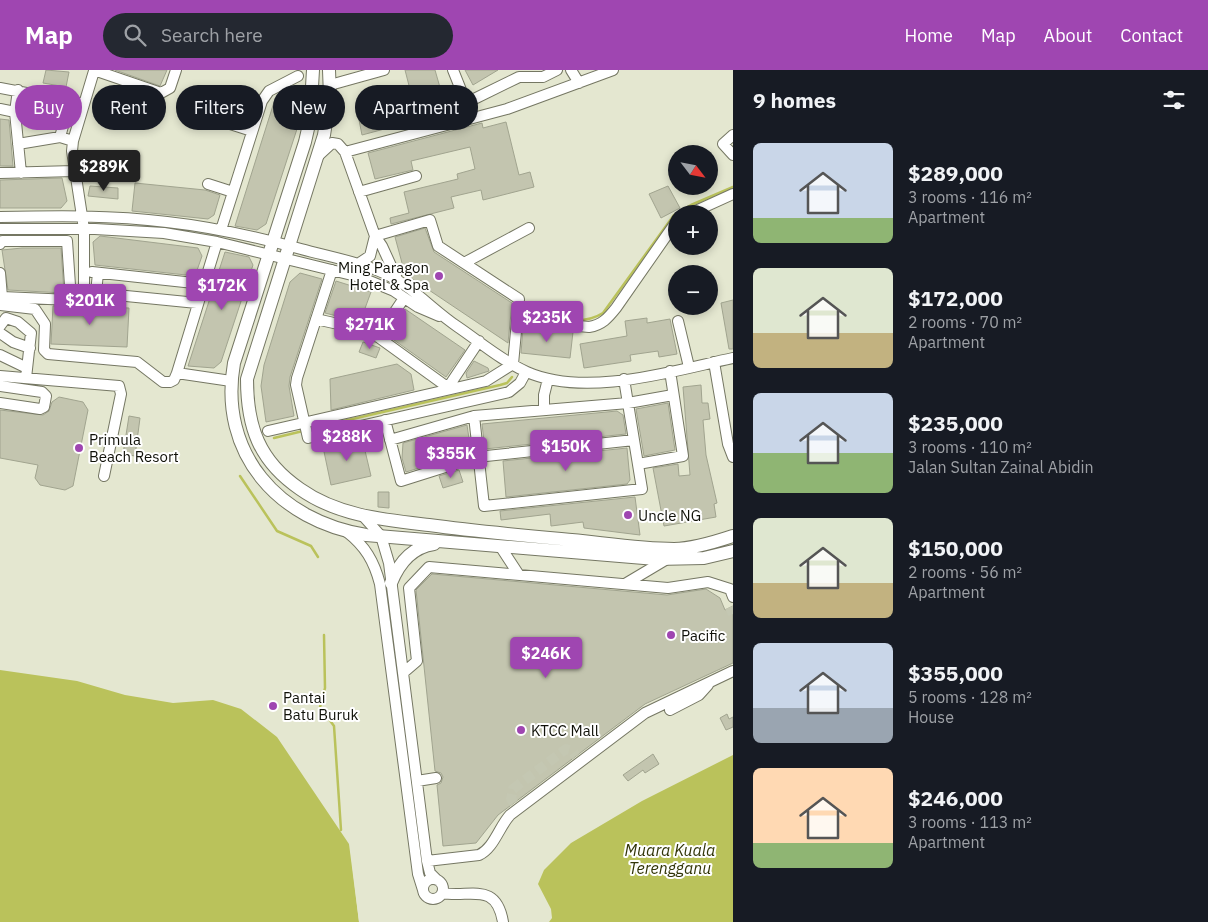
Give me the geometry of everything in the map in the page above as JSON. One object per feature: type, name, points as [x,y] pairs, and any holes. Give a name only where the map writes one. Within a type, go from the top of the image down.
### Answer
[{"type":"main road","points":[[313,70],[310,120],[305,142],[234,363],[231,381],[232,408],[236,430],[243,449],[262,481],[290,506],[304,515],[347,532],[667,559],[704,558],[733,551]]},
{"type":"main road","points":[[328,70],[330,85]]},
{"type":"main road","points":[[324,130],[318,157],[247,379],[248,416],[264,454],[289,481],[329,506],[363,516],[471,530],[675,549],[733,536]]},
{"type":"main road","points":[[391,583],[400,565],[414,551],[426,545],[454,542]]},
{"type":"street","points":[[84,302],[84,229],[74,171],[73,140],[94,71],[161,93],[170,88],[176,70]]},
{"type":"street","points":[[330,85],[384,70]]},
{"type":"street","points":[[453,70],[465,100],[470,101],[520,77],[544,78],[557,70]]},
{"type":"street","points":[[571,70],[579,83]]},
{"type":"street","points":[[345,152],[507,109],[613,70]]},
{"type":"street","points":[[221,230],[262,101],[269,91],[298,76]]},
{"type":"street","points":[[0,88],[15,90]]},
{"type":"street","points":[[0,109],[15,112]]},
{"type":"street","points":[[17,130],[21,173]]},
{"type":"street","points":[[60,137],[62,130]]},
{"type":"street","points":[[733,135],[723,144],[733,155]]},
{"type":"street","points":[[18,144],[60,137],[73,140]]},
{"type":"street","points":[[318,157],[332,143],[338,144],[345,152],[374,236],[382,246],[398,281]]},
{"type":"street","points":[[0,174],[74,171]]},
{"type":"street","points":[[359,192],[416,176]]},
{"type":"street","points":[[208,184],[233,192]]},
{"type":"street","points":[[709,205],[733,194]]},
{"type":"street","points":[[0,217],[81,216],[167,222],[221,230],[273,242],[287,252],[332,270],[380,284],[447,320],[526,372],[548,379],[572,383],[624,379],[733,358]]},
{"type":"street","points":[[374,236],[430,220],[438,246],[519,299],[513,364]]},
{"type":"street","points":[[464,263],[529,228]]},
{"type":"street","points":[[0,229],[84,229],[164,233],[217,242],[269,254],[287,252],[358,264],[382,272],[398,281],[424,298],[447,320]]},
{"type":"street","points":[[517,320],[589,327],[598,326],[616,308],[668,232]]},
{"type":"street","points":[[358,264],[370,256],[374,236]]},
{"type":"street","points":[[0,244],[2,241],[66,241],[71,300],[2,298],[0,280]]},
{"type":"street","points":[[0,305],[33,308],[37,311],[45,324],[44,350],[48,354],[137,362],[163,382],[174,380],[217,242]]},
{"type":"street","points":[[332,270],[296,378],[308,438],[509,392],[520,383],[526,372]]},
{"type":"street","points":[[84,271],[203,284]]},
{"type":"street","points":[[98,273],[96,292],[197,303]]},
{"type":"street","points":[[378,337],[404,298]]},
{"type":"street","points":[[0,326],[5,318],[18,322],[31,333],[26,373]]},
{"type":"street","points":[[316,319],[378,337],[450,388]]},
{"type":"street","points":[[678,321],[689,367]]},
{"type":"street","points":[[0,334],[13,342],[30,348]]},
{"type":"street","points":[[450,388],[479,341]]},
{"type":"street","points":[[0,355],[26,373]]},
{"type":"street","points":[[714,362],[728,444],[733,457]]},
{"type":"street","points":[[268,431],[450,388],[486,382],[513,364]]},
{"type":"street","points":[[638,464],[683,456],[670,371]]},
{"type":"street","points":[[0,376],[26,373],[119,386],[121,388],[104,476]]},
{"type":"street","points":[[177,373],[231,381]]},
{"type":"street","points":[[544,410],[544,394],[548,379]]},
{"type":"street","points":[[474,416],[482,503],[487,506],[642,489],[624,379]]},
{"type":"street","points":[[0,386],[42,392],[46,396],[44,407],[40,409],[0,403]]},
{"type":"street","points":[[390,440],[474,416],[628,403],[673,395]]},
{"type":"street","points":[[385,420],[401,481],[477,457],[634,440]]},
{"type":"street","points":[[347,532],[367,551],[376,569],[380,584],[418,874],[426,896],[431,899],[438,898],[442,894],[443,887],[430,873],[427,861],[386,550],[381,536],[363,516]]},
{"type":"street","points":[[500,546],[514,572]]},
{"type":"street","points":[[624,584],[667,559]]},
{"type":"street","points":[[471,564],[502,567],[514,572],[544,571]]},
{"type":"street","points":[[403,673],[417,661],[409,588],[429,567],[514,572],[668,588],[708,582],[730,589],[732,601]]},
{"type":"street","points":[[427,861],[479,855],[486,852],[502,824],[516,806],[578,759],[645,713],[733,671]]},
{"type":"street","points":[[670,710],[699,695],[714,679]]},
{"type":"street","points":[[417,781],[436,778]]},
{"type":"street","points":[[423,890],[427,881],[437,880]]},
{"type":"street","points":[[442,894],[486,895],[498,905],[503,922]]},
{"type":"water","points":[[0,670],[77,681],[125,695],[173,703],[213,700],[241,709],[277,737],[349,844],[359,922],[0,922]]},
{"type":"water","name":"Muara Kuala Terengganu","points":[[733,755],[733,922],[549,922],[552,918],[551,909],[538,884],[544,870],[571,843],[642,801]]},
{"type":"pier","points":[[349,838],[352,844],[361,922],[359,922]]},
{"type":"building","points":[[46,70],[69,72],[66,85],[43,83]]},
{"type":"building","points":[[115,70],[167,70],[160,85]]},
{"type":"building","points":[[405,70],[435,70],[439,85],[409,85]]},
{"type":"building","points":[[465,70],[498,70],[473,85]]},
{"type":"building","points":[[273,105],[273,130],[297,130],[266,224],[257,230],[235,226]]},
{"type":"building","points":[[0,119],[9,120],[13,166],[0,166]]},
{"type":"building","points":[[506,122],[519,175],[530,172],[534,187],[483,200],[481,190],[451,197],[454,208],[391,224],[390,218],[409,213],[404,192],[458,179],[457,174],[475,169],[470,147],[411,161],[413,170],[375,179],[368,153],[455,130],[478,130],[478,124],[482,123],[483,128]]},
{"type":"building","points":[[361,130],[381,130],[362,135]]},
{"type":"building","points":[[62,178],[67,201],[61,208],[0,208],[0,180]]},
{"type":"building","points":[[135,183],[205,190],[220,195],[214,215],[208,219],[132,211]]},
{"type":"building","points":[[90,186],[118,188],[118,199],[88,196]]},
{"type":"building","points":[[668,186],[668,195],[673,195],[678,205],[668,205],[668,214],[661,218],[649,194]]},
{"type":"building","points":[[425,228],[434,252],[512,303],[508,343],[405,274],[395,237]]},
{"type":"building","points":[[100,236],[198,248],[202,256],[195,276],[95,265],[93,242]]},
{"type":"building","points":[[61,248],[64,293],[8,290],[2,250]]},
{"type":"building","points":[[225,252],[249,257],[253,265],[221,362],[214,368],[188,366]]},
{"type":"building","points":[[300,273],[322,279],[290,377],[289,386],[294,416],[266,422],[261,386],[264,365],[290,282]]},
{"type":"building","points":[[336,281],[371,292],[360,322],[325,313]]},
{"type":"building","points":[[733,300],[733,349],[729,349],[721,303]]},
{"type":"building","points":[[53,306],[79,306],[84,309],[89,307],[129,308],[127,347],[51,344]]},
{"type":"building","points":[[405,309],[465,350],[446,377],[387,335]]},
{"type":"building","points":[[647,318],[647,323],[670,319],[677,354],[659,357],[658,351],[630,355],[631,361],[584,368],[580,344],[627,336],[625,321]]},
{"type":"building","points":[[523,328],[573,332],[570,358],[521,353]]},
{"type":"building","points":[[363,342],[380,348],[376,358],[359,352]]},
{"type":"building","points":[[474,361],[488,368],[489,371],[467,378],[466,373]]},
{"type":"building","points":[[397,364],[411,374],[414,390],[331,410],[330,379]]},
{"type":"building","points":[[701,385],[702,403],[708,403],[710,419],[703,420],[706,455],[717,503],[714,504],[716,517],[664,526],[653,468],[678,464],[679,476],[690,475],[683,387]]},
{"type":"building","points":[[59,397],[83,402],[88,410],[73,486],[65,490],[40,485],[35,478],[38,465],[0,458],[0,410],[43,415],[49,411],[52,402]]},
{"type":"building","points":[[668,403],[675,450],[644,456],[636,409]]},
{"type":"building","points":[[617,411],[623,415],[626,434],[485,449],[482,424]]},
{"type":"building","points":[[129,416],[140,418],[135,456],[123,454]]},
{"type":"building","points":[[467,425],[471,452],[406,472],[402,458],[403,443]]},
{"type":"building","points":[[362,438],[371,476],[331,485],[323,447]]},
{"type":"building","points":[[627,448],[630,480],[627,484],[506,497],[503,461]]},
{"type":"building","points":[[459,470],[463,482],[443,488],[439,476]]},
{"type":"building","points":[[378,492],[389,492],[389,508],[378,507]]},
{"type":"building","points":[[635,497],[640,535],[584,528],[583,522],[551,526],[550,514],[501,520],[500,511]]},
{"type":"building","name":"KTCC Mall","points":[[432,574],[667,595],[706,589],[720,598],[725,610],[733,606],[733,663],[645,704],[498,815],[476,843],[443,846],[437,785],[441,783],[443,777],[441,773],[435,771],[416,590]]},
{"type":"building","points":[[727,714],[729,719],[733,717],[733,727],[726,730],[720,718]]},
{"type":"building","points":[[653,754],[659,764],[645,773],[643,770],[628,781],[623,775]]},
{"type":"waterway","points":[[527,316],[576,321],[585,320],[603,313],[674,215],[691,205],[733,187]]},
{"type":"waterway","points":[[309,429],[500,385],[507,383],[512,377]]},
{"type":"waterway","points":[[274,438],[303,431]]},
{"type":"waterway","points":[[240,476],[277,531],[311,546],[318,557]]},
{"type":"waterway","points":[[324,635],[325,688],[320,707],[334,726],[341,830]]},
{"type":"tunnel","points":[[730,607],[733,614]]},
{"type":"tunnel","points":[[514,803],[511,799],[513,789],[566,749],[572,751],[576,756]]},
{"type":"place","name":"Ming Paragon Hotel & Spa","points":[[439,276]]},
{"type":"place","name":"Primula Beach Resort","points":[[79,448]]},
{"type":"place","name":"Uncle NG","points":[[628,515]]},
{"type":"place","name":"Pacific","points":[[671,635]]},
{"type":"place","name":"Pantai Batu Buruk","points":[[273,706]]},
{"type":"place","name":"KTCC Mall","points":[[521,730]]}]
